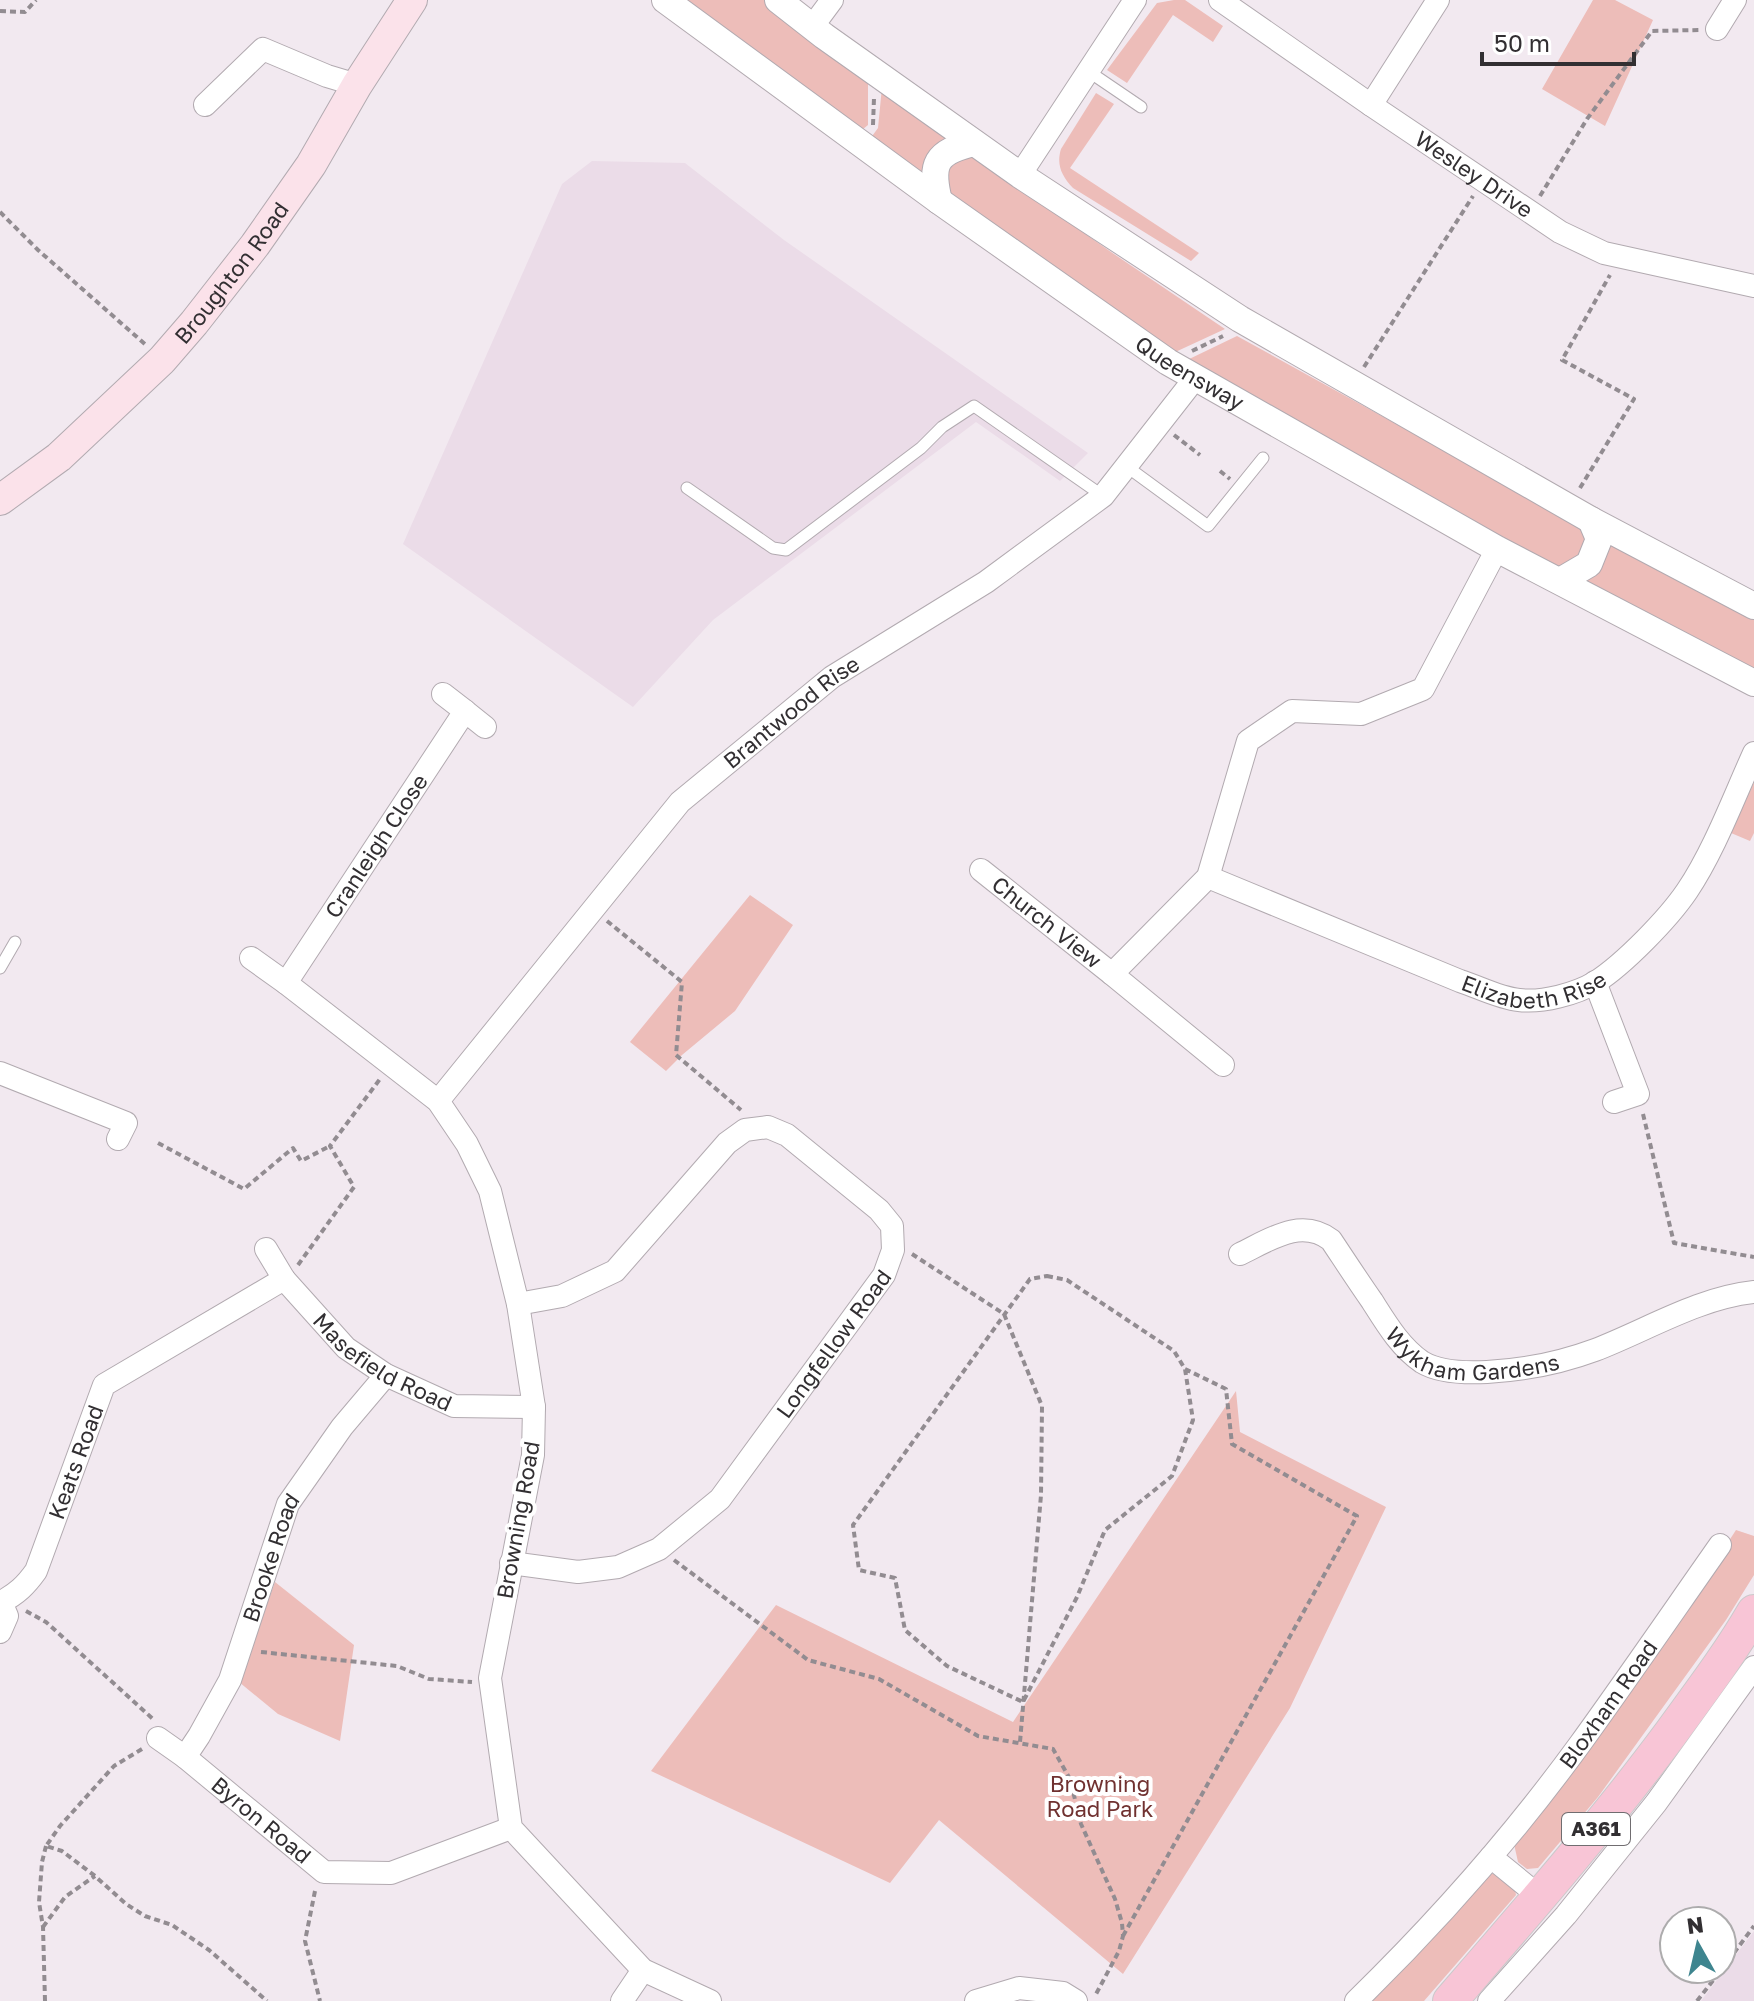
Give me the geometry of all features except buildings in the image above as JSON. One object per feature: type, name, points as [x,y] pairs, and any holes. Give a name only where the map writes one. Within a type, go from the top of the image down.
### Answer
[{"type":"main road","name":"Broughton Road","points":[[0,500],[59,457],[162,360],[194,323],[255,245],[311,165],[357,85],[412,0]]},
{"type":"main road","name":"A361","points":[[1450,2001],[1637,1779],[1732,1650],[1754,1612]]},
{"type":"street","name":"Queensway","points":[[665,0],[939,201],[1168,362],[1497,549],[1754,683]]},
{"type":"street","points":[[778,0],[1020,175],[1249,323],[1580,514],[1754,606]]},
{"type":"street","points":[[812,27],[832,0]]},
{"type":"street","points":[[1020,175],[1135,0]]},
{"type":"street","name":"Wesley Drive","points":[[1220,0],[1560,232],[1604,253],[1754,286]]},
{"type":"street","points":[[1371,105],[1438,0]]},
{"type":"street","points":[[1717,29],[1735,0]]},
{"type":"street","points":[[205,105],[263,49],[357,85]]},
{"type":"street","points":[[939,201],[935,169],[941,158],[953,148],[974,143]]},
{"type":"street","name":"Brantwood Rise","points":[[438,1101],[680,802],[832,677],[986,582],[1103,496],[1196,377]]},
{"type":"street","points":[[1560,581],[1589,564],[1599,539],[1580,514]]},
{"type":"street","name":"Church View","points":[[1112,974],[1208,877],[1248,741],[1292,711],[1361,714],[1423,689],[1497,549]]},
{"type":"street","points":[[443,694],[485,727]]},
{"type":"street","name":"Cranleigh Close","points":[[286,983],[465,711]]},
{"type":"street","name":"Elizabeth Rise","points":[[1208,877],[1460,981],[1517,1000],[1538,1001],[1595,982],[1632,952],[1660,923],[1687,892],[1705,861],[1754,753]]},
{"type":"street","name":"Church View","points":[[981,870],[1223,1065]]},
{"type":"street","name":"Browning Road","points":[[251,958],[438,1101],[467,1144],[490,1191],[518,1304],[534,1407],[533,1455],[490,1678],[511,1828]]},
{"type":"street","points":[[1595,982],[1638,1094],[1614,1102]]},
{"type":"street","points":[[0,1073],[126,1123],[118,1139]]},
{"type":"street","points":[[518,1304],[562,1296],[615,1271],[727,1143],[745,1130],[763,1128]]},
{"type":"street","name":"Longfellow Road","points":[[511,1563],[578,1572],[618,1567],[659,1549],[720,1499],[884,1275],[893,1250],[892,1226],[879,1210],[787,1135],[763,1128]]},
{"type":"street","name":"Wykham Gardens","points":[[1240,1254],[1296,1229],[1310,1229],[1324,1235],[1331,1240],[1401,1343],[1424,1363],[1468,1373],[1560,1362],[1709,1301],[1754,1292]]},
{"type":"street","name":"Masefield Road","points":[[266,1249],[285,1281],[346,1348],[386,1375],[454,1406],[534,1407]]},
{"type":"street","name":"Keats Road","points":[[5,1600],[26,1586],[36,1571],[104,1385],[285,1281]]},
{"type":"street","name":"Brooke Road","points":[[185,1757],[230,1680],[288,1504],[342,1427],[386,1375]]},
{"type":"street","name":"Bloxham Road","points":[[1356,2001],[1410,1948],[1491,1857],[1578,1747],[1720,1545]]},
{"type":"street","points":[[0,1632],[7,1616],[5,1600]]},
{"type":"street","points":[[1489,2001],[1566,1915],[1656,1803],[1754,1667]]},
{"type":"street","name":"Byron Road","points":[[158,1738],[324,1872],[391,1873],[511,1828]]},
{"type":"street","points":[[511,1828],[643,1970],[710,2001]]},
{"type":"street","points":[[1491,1857],[1540,1897]]},
{"type":"street","points":[[622,2001],[643,1970]]},
{"type":"street","points":[[976,2001],[1019,1988],[1063,1993],[1076,2001]]},
{"type":"lane","points":[[1088,71],[1141,107]]},
{"type":"lane","points":[[687,488],[773,548],[786,550],[921,448],[942,427],[974,406],[1103,496]]},
{"type":"lane","points":[[1126,466],[1208,526],[1263,458]]},
{"type":"lane","points":[[0,968],[15,942]]},
{"type":"path","points":[[0,11],[25,12],[36,0]]},
{"type":"path","points":[[1530,212],[1587,119],[1652,31],[1717,29]]},
{"type":"path","points":[[858,142],[873,125],[874,90],[879,75]]},
{"type":"path","points":[[1353,384],[1483,180]]},
{"type":"path","points":[[0,212],[38,250],[162,360]]},
{"type":"path","points":[[1580,514],[1634,399],[1562,360],[1621,257]]},
{"type":"path","points":[[1168,362],[1249,323]]},
{"type":"path","points":[[1160,424],[1200,455]]},
{"type":"path","points":[[592,910],[682,982],[676,1055],[763,1128]]},
{"type":"path","points":[[158,1143],[244,1189],[293,1148],[301,1161],[330,1146],[391,1065]]},
{"type":"path","points":[[1638,1094],[1674,1243],[1754,1257]]},
{"type":"path","points":[[285,1281],[354,1187],[330,1146]]},
{"type":"path","points":[[893,1241],[1004,1314],[1042,1406],[1041,1495],[1020,1743]]},
{"type":"path","points":[[1047,1276],[1067,1280],[1174,1351],[1185,1369],[1193,1420],[1172,1476],[1105,1530],[1077,1597],[1023,1702],[947,1666],[905,1630],[895,1578],[859,1570],[853,1525],[1030,1279],[1047,1276]]},
{"type":"path","points":[[1092,2001],[1119,1951],[1123,1936],[1357,1516],[1232,1444],[1226,1389],[1185,1369]]},
{"type":"path","points":[[659,1549],[808,1660],[879,1679],[978,1736],[1053,1749],[1070,1779],[1081,1824],[1115,1899],[1123,1936]]},
{"type":"path","points":[[5,1600],[46,1622],[157,1722],[158,1738],[114,1766],[46,1846],[39,1902],[43,1927],[45,2001]]},
{"type":"path","points":[[240,1650],[397,1666],[429,1679],[491,1683]]},
{"type":"path","points":[[46,1846],[62,1851],[126,1904],[145,1916],[172,1925],[209,1950],[267,2001]]},
{"type":"path","points":[[320,1869],[305,1941],[320,2001]]},
{"type":"path","points":[[43,1927],[65,1897],[95,1876]]},
{"type":"path","points":[[1738,1948],[1754,1926]]},
{"type":"path","points":[[1697,2001],[1710,1985]]},
{"type":"shaded area","points":[[592,161],[685,163],[784,240],[1088,453],[1060,481],[976,422],[713,620],[633,707],[403,544],[562,184]]},
{"type":"shaded area","points":[[1754,1931],[1754,2001],[1701,2001],[1713,1985],[1738,1985],[1738,1952]]},
{"type":"green space","points":[[670,0],[765,0],[868,78],[868,125],[857,134]]},
{"type":"green space","points":[[1185,0],[1223,26],[1213,42],[1173,15],[1127,83],[1107,70],[1157,3]]},
{"type":"green space","points":[[1593,0],[1615,0],[1653,20],[1605,126],[1542,89]]},
{"type":"green space","points":[[882,87],[957,141],[923,182],[870,139],[878,128]]},
{"type":"green space","points":[[1096,93],[1114,104],[1070,168],[1199,253],[1191,261],[1073,188],[1063,175],[1059,160],[1061,149]]},
{"type":"green space","points":[[975,156],[1225,329],[1171,354],[948,198],[944,170],[955,158]]},
{"type":"green space","points":[[1237,336],[1577,524],[1590,541],[1583,558],[1558,569],[1183,362]]},
{"type":"green space","points":[[1612,541],[1754,617],[1754,676],[1584,583],[1597,574]]},
{"type":"green space","points":[[1754,782],[1754,833],[1750,841],[1731,833]]},
{"type":"green space","points":[[750,895],[793,925],[735,1011],[666,1071],[630,1042]]},
{"type":"green space","name":"Browning Road Park","points":[[1236,1391],[1240,1432],[1386,1507],[1290,1708],[1123,1974],[939,1820],[890,1883],[651,1771],[776,1605],[1013,1722]]},
{"type":"green space","points":[[1736,1530],[1754,1536],[1754,1575],[1726,1620],[1598,1797],[1538,1868],[1527,1869],[1518,1862],[1514,1844],[1635,1686]]},
{"type":"green space","points":[[275,1582],[354,1645],[340,1741],[278,1714],[239,1682]]},
{"type":"green space","points":[[1489,1874],[1506,1874],[1514,1884],[1516,1895],[1424,2001],[1365,2001]]}]
